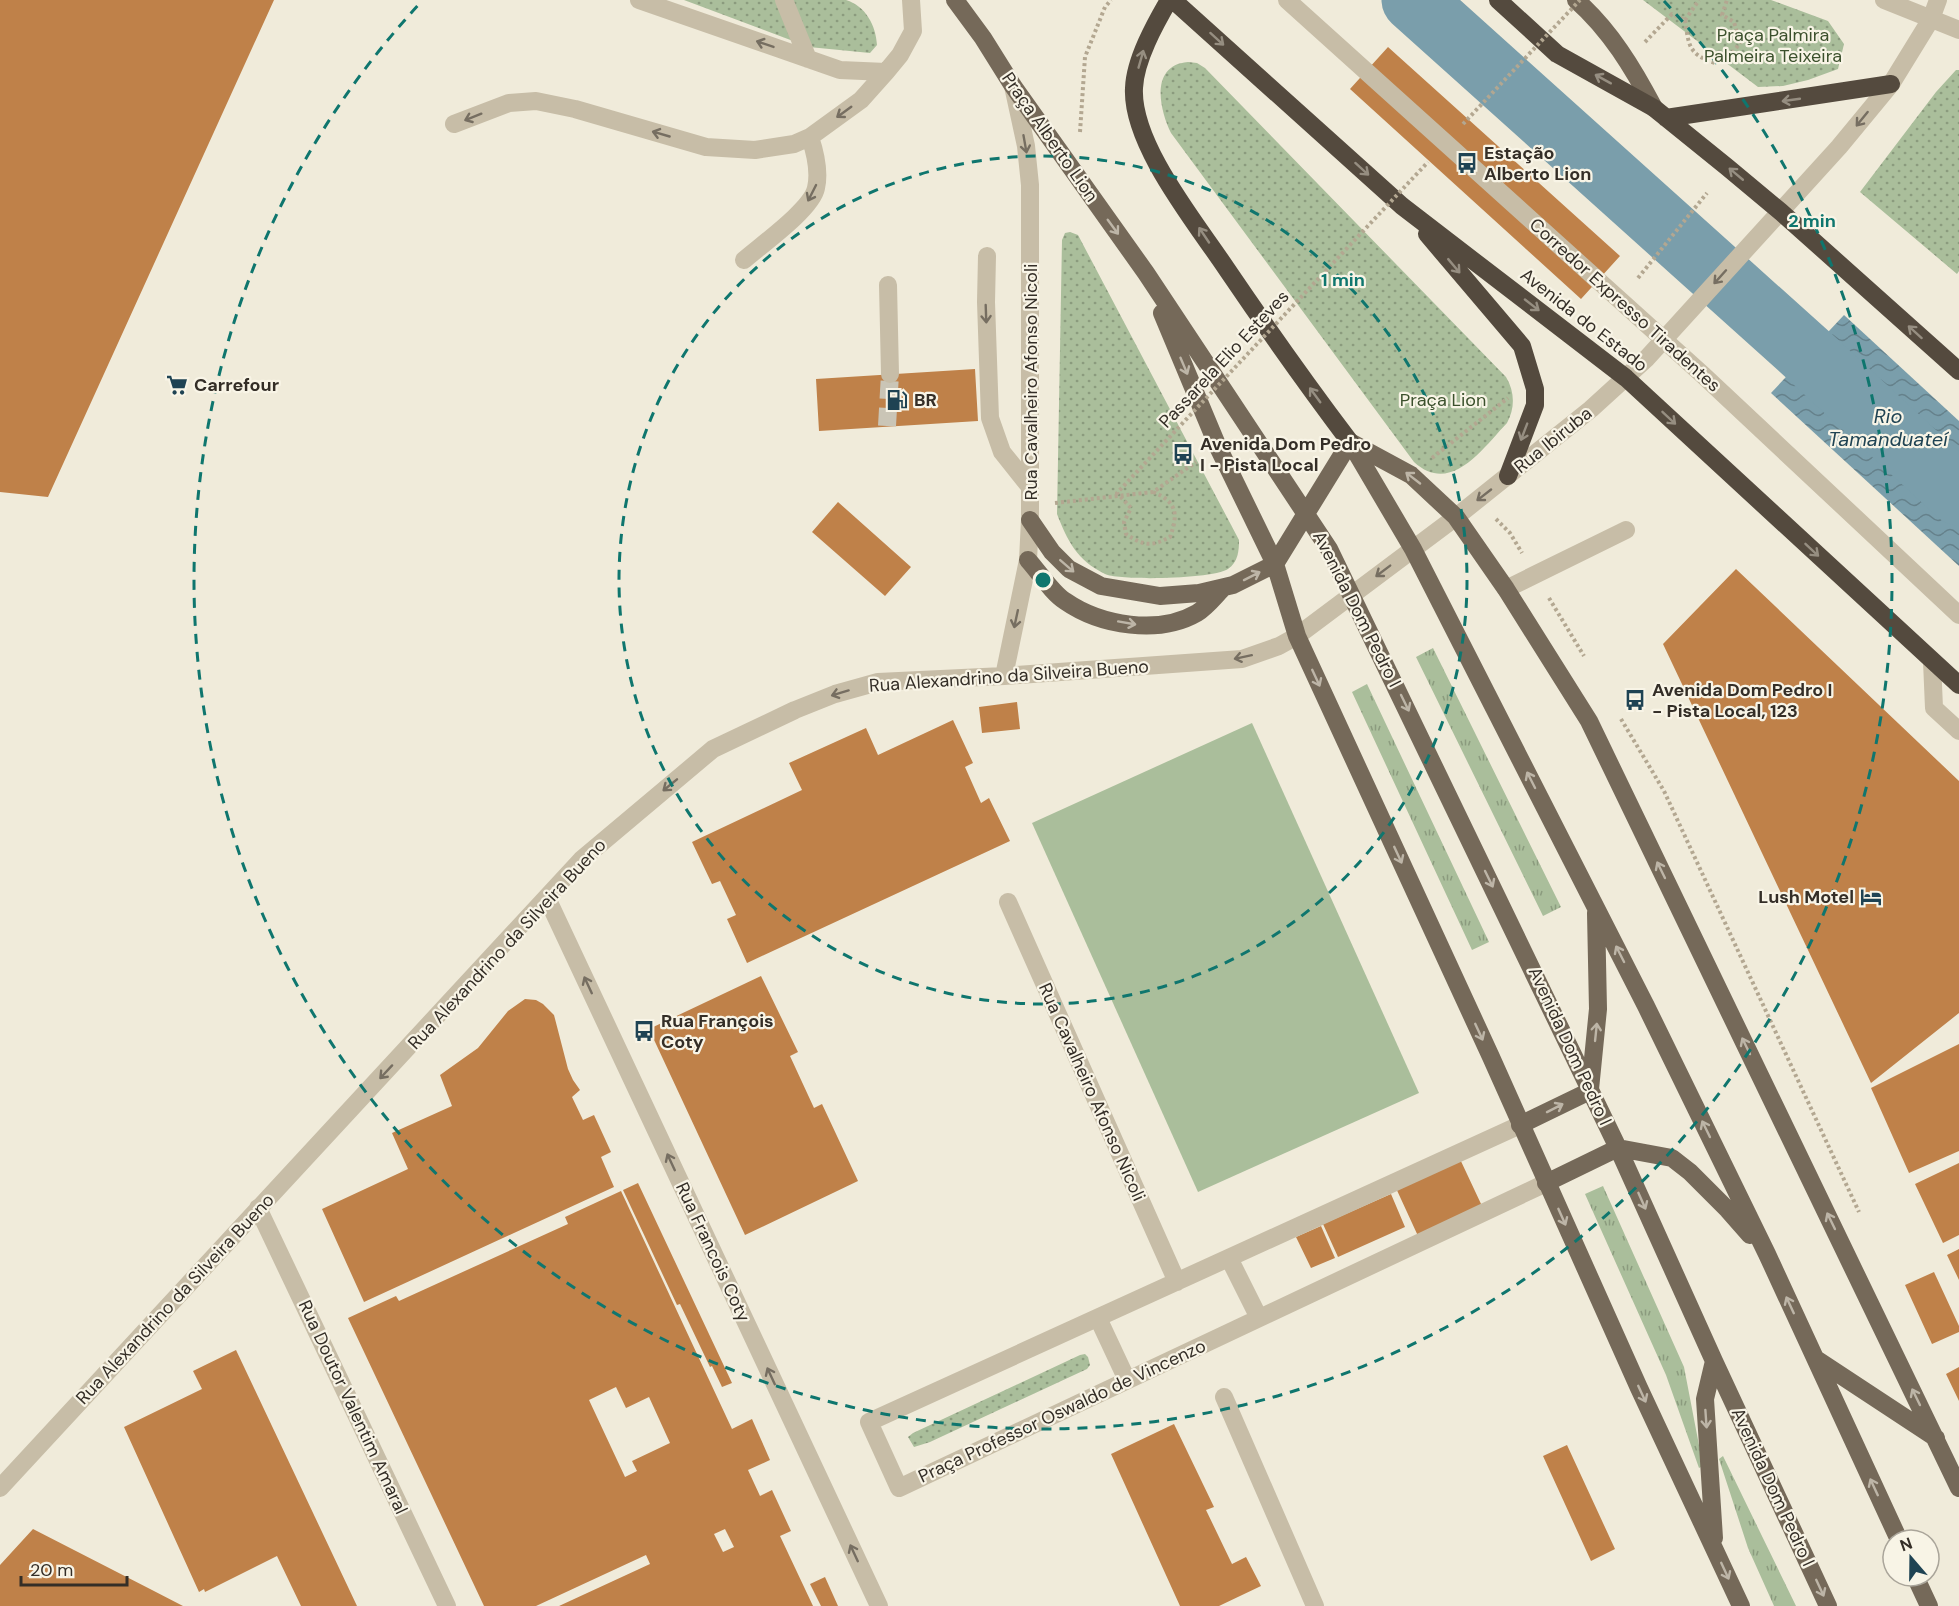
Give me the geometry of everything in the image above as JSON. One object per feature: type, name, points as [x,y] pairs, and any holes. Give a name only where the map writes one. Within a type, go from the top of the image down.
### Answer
[{"type":"highway","name":"Avenida do Estado","points":[[1171,0],[1402,206],[1626,378],[1959,685]]},
{"type":"highway","points":[[1171,0],[1156,22],[1138,68],[1134,88],[1138,123],[1161,172],[1287,357],[1350,442]]},
{"type":"highway","points":[[1498,0],[1557,54],[1660,113],[1728,167],[1959,371]]},
{"type":"highway","points":[[1660,113],[1890,84]]},
{"type":"highway","points":[[1402,206],[1522,346],[1535,389],[1535,405],[1508,476]]},
{"type":"main road","name":"Praça Alberto Lion","points":[[956,0],[1013,87],[1146,273]]},
{"type":"main road","points":[[1578,0],[1628,60],[1660,113]]},
{"type":"main road","points":[[1146,273],[1218,447],[1275,564],[1297,636],[1491,1057],[1639,1388],[1741,1606]]},
{"type":"main road","name":"Avenida Dom Pedro I","points":[[1146,273],[1329,549],[1618,1148],[1828,1606]]},
{"type":"main road","points":[[1031,513],[1052,552],[1069,569],[1101,586],[1160,596],[1199,593],[1233,585],[1275,564],[1350,442]]},
{"type":"main road","points":[[1350,442],[1411,476],[1456,517],[1506,589],[1589,721],[1959,1488]]},
{"type":"main road","points":[[1350,442],[1413,549],[1646,1006],[1767,1254],[1893,1528]]},
{"type":"main road","points":[[1028,560],[1064,601],[1093,616],[1132,625],[1164,625],[1198,612],[1224,587]]},
{"type":"main road","points":[[1520,1125],[1590,1091],[1598,1010],[1596,907]]},
{"type":"main road","points":[[1546,1183],[1618,1148],[1672,1158],[1690,1172],[1728,1210],[1767,1254]]},
{"type":"main road","points":[[1815,1358],[1937,1439]]},
{"type":"main road","points":[[1714,1361],[1705,1399],[1714,1547]]},
{"type":"main road","points":[[1921,1588],[1929,1606]]},
{"type":"street","points":[[639,0],[840,70],[886,72]]},
{"type":"street","points":[[784,0],[808,58]]},
{"type":"street","points":[[454,124],[508,103],[536,101],[575,109],[706,147],[755,150],[794,144],[810,137],[861,100],[886,72],[913,31],[911,0]]},
{"type":"street","name":"Corredor Expresso Tiradentes","points":[[1287,0],[1702,375],[1959,615]]},
{"type":"street","points":[[1884,0],[1959,30]]},
{"type":"street","name":"Rua Ibiruba","points":[[1297,636],[1508,476],[1591,409],[1647,358],[1839,147],[1890,84],[1931,19],[1938,0]]},
{"type":"street","name":"Rua Cavalheiro Afonso Nicoli","points":[[1004,676],[1028,560],[1031,513],[1030,185],[1026,146],[1013,87]]},
{"type":"street","points":[[744,260],[797,216],[816,189],[816,156],[810,137]]},
{"type":"street","points":[[987,256],[986,302],[990,418],[1002,452],[1030,487]]},
{"type":"street","points":[[888,285],[890,374]]},
{"type":"street","points":[[1506,589],[1626,530]]},
{"type":"street","name":"Rua Alexandrino da Silveira Bueno","points":[[0,1488],[581,860],[713,749],[795,710],[835,694],[878,682],[1004,676],[1242,659],[1279,646],[1297,636]]},
{"type":"street","points":[[1932,661],[1934,708],[1959,731]]},
{"type":"street","name":"Rua Francois Coty","points":[[547,898],[879,1606]]},
{"type":"street","name":"Rua Cavalheiro Afonso Nicoli","points":[[1008,902],[1177,1282]]},
{"type":"street","name":"Praça Professor Oswaldo de Vincenzo","points":[[1520,1125],[869,1422],[899,1488],[1546,1183]]},
{"type":"street","name":"Rua Doutor Valentim Amaral","points":[[258,1208],[447,1606]]},
{"type":"street","points":[[1229,1258],[1259,1318]]},
{"type":"street","points":[[1098,1318],[1127,1380]]},
{"type":"street","points":[[1224,1397],[1315,1606]]},
{"type":"path","points":[[1080,135],[1085,57],[1105,7],[1111,0]]},
{"type":"path","points":[[1458,130],[1578,0]]},
{"type":"path","points":[[1699,0],[1685,20],[1689,45],[1698,57],[1715,63],[1731,56],[1740,43],[1734,22],[1722,15],[1726,0]]},
{"type":"path","points":[[1628,60],[1672,14],[1685,20]]},
{"type":"path","name":"Passarela Elio Esteves","points":[[1154,492],[1164,497],[1172,505],[1176,520],[1170,537],[1156,545],[1138,543],[1126,534],[1124,522],[1131,508],[1117,493],[1434,156]]},
{"type":"path","points":[[1631,286],[1707,193]]},
{"type":"path","points":[[1432,459],[1505,399],[1535,389]]},
{"type":"path","points":[[1031,513],[1154,492],[1218,447]]},
{"type":"green space","points":[[684,0],[846,0],[859,7],[869,18],[875,31],[877,45],[870,53],[809,47]]},
{"type":"green space","name":"Praça Palmira Palmeira Teixeira","points":[[1643,0],[1771,0],[1828,21],[1844,44],[1838,69],[1783,86],[1758,87]]},
{"type":"green space","name":"Praça Lion","points":[[1188,62],[1197,63],[1205,68],[1506,377],[1513,400],[1507,423],[1465,465],[1441,474],[1428,471],[1414,462],[1171,133],[1161,101],[1163,79],[1176,65]]},
{"type":"green space","points":[[1956,70],[1959,70],[1959,271],[1957,274],[1860,192],[1936,92]]},
{"type":"green space","points":[[1065,233],[1078,235],[1239,540],[1236,560],[1228,569],[1187,577],[1114,576],[1105,574],[1087,563],[1065,533],[1057,514],[1062,240]]},
{"type":"green space","points":[[1433,648],[1561,907],[1543,916],[1416,657]]},
{"type":"green space","points":[[1367,684],[1489,942],[1472,950],[1352,692]]},
{"type":"green space","points":[[1252,723],[1419,1093],[1198,1192],[1032,823]]},
{"type":"green space","points":[[1603,1186],[1684,1367],[1703,1466],[1699,1468],[1666,1375],[1585,1194]]},
{"type":"green space","points":[[1085,1354],[1090,1365],[1087,1369],[930,1442],[914,1447],[908,1437],[913,1433]]},
{"type":"green space","points":[[1723,1456],[1796,1606],[1774,1606],[1748,1548],[1719,1459]]},
{"type":"water","name":"Rio Tamanduateí","points":[[1844,315],[1959,421],[1959,566],[1771,393]]},
{"type":"building","points":[[0,0],[274,0],[48,497],[0,492]]},
{"type":"building","points":[[1388,47],[1620,256],[1581,299],[1350,89]]},
{"type":"building","name":"BR","points":[[975,369],[978,421],[819,431],[816,379]]},
{"type":"building","points":[[838,502],[911,567],[885,596],[812,532]]},
{"type":"building","name":"Lush Motel","points":[[1736,569],[1959,781],[1959,1013],[1871,1083],[1663,644]]},
{"type":"building","points":[[1017,702],[1020,729],[982,733],[979,707]]},
{"type":"building","points":[[953,720],[973,763],[965,767],[981,803],[989,798],[1010,841],[747,963],[727,919],[736,915],[720,881],[712,884],[692,842],[802,790],[789,763],[866,728],[878,755]]},
{"type":"building","points":[[761,976],[798,1052],[790,1056],[814,1108],[822,1104],[858,1181],[745,1235],[649,1029]]},
{"type":"building","points":[[525,999],[536,1000],[554,1015],[568,1069],[580,1090],[572,1097],[583,1120],[594,1115],[611,1152],[601,1157],[614,1187],[364,1302],[322,1209],[408,1169],[392,1133],[452,1106],[440,1075],[478,1048],[508,1011]]},
{"type":"building","points":[[1959,1044],[1959,1151],[1909,1173],[1871,1088]]},
{"type":"building","points":[[1459,1157],[1482,1206],[1418,1236],[1395,1186]]},
{"type":"building","points":[[1959,1163],[1959,1235],[1943,1243],[1915,1184]]},
{"type":"building","points":[[638,1183],[732,1383],[722,1387],[680,1304],[677,1305],[623,1190]]},
{"type":"building","points":[[621,1191],[732,1429],[752,1419],[770,1460],[748,1470],[760,1496],[772,1490],[791,1531],[780,1536],[813,1606],[559,1606],[650,1564],[646,1555],[536,1606],[484,1606],[348,1318],[396,1296],[399,1301],[568,1224],[565,1217]],"holes":[[[616,1387],[626,1408],[649,1397],[670,1443],[632,1461],[637,1471],[625,1477],[589,1400]],[[725,1529],[734,1547],[723,1552],[714,1534]]]},
{"type":"building","points":[[1391,1194],[1405,1227],[1338,1257],[1323,1224]]},
{"type":"building","points":[[1321,1226],[1335,1258],[1311,1268],[1296,1237]]},
{"type":"building","points":[[1959,1249],[1959,1280],[1947,1255]]},
{"type":"building","points":[[1934,1272],[1959,1326],[1959,1332],[1932,1344],[1905,1285]]},
{"type":"building","points":[[236,1350],[357,1606],[301,1606],[277,1556],[205,1592],[204,1589],[199,1592],[124,1427],[202,1389],[193,1371]]},
{"type":"building","points":[[1959,1367],[1959,1401],[1946,1374]]},
{"type":"building","points":[[1174,1424],[1214,1507],[1206,1510],[1232,1564],[1246,1557],[1261,1586],[1219,1606],[1180,1606],[1111,1454]]},
{"type":"building","points":[[1567,1445],[1615,1549],[1591,1561],[1543,1456]]},
{"type":"building","points":[[33,1529],[183,1606],[0,1606],[0,1565]]},
{"type":"building","points":[[825,1577],[838,1606],[821,1606],[810,1584]]},
{"type":"waterway","name":"Rio Tamanduateí","points":[[1413,0],[1807,354],[1959,494]]},
{"type":"tunnel","points":[[887,426],[890,374]]},
{"type":"place","name":"Estação Alberto Lion","points":[[1467,163]]},
{"type":"place","name":"Carrefour","points":[[177,385]]},
{"type":"place","name":"BR","points":[[897,400]]},
{"type":"place","name":"Avenida Dom Pedro I - Pista Local","points":[[1183,454]]},
{"type":"place","name":"Avenida Dom Pedro I - Pista Local, 123","points":[[1635,700]]},
{"type":"place","name":"Lush Motel","points":[[1871,897]]},
{"type":"place","name":"Rua François Coty","points":[[644,1031]]}]
